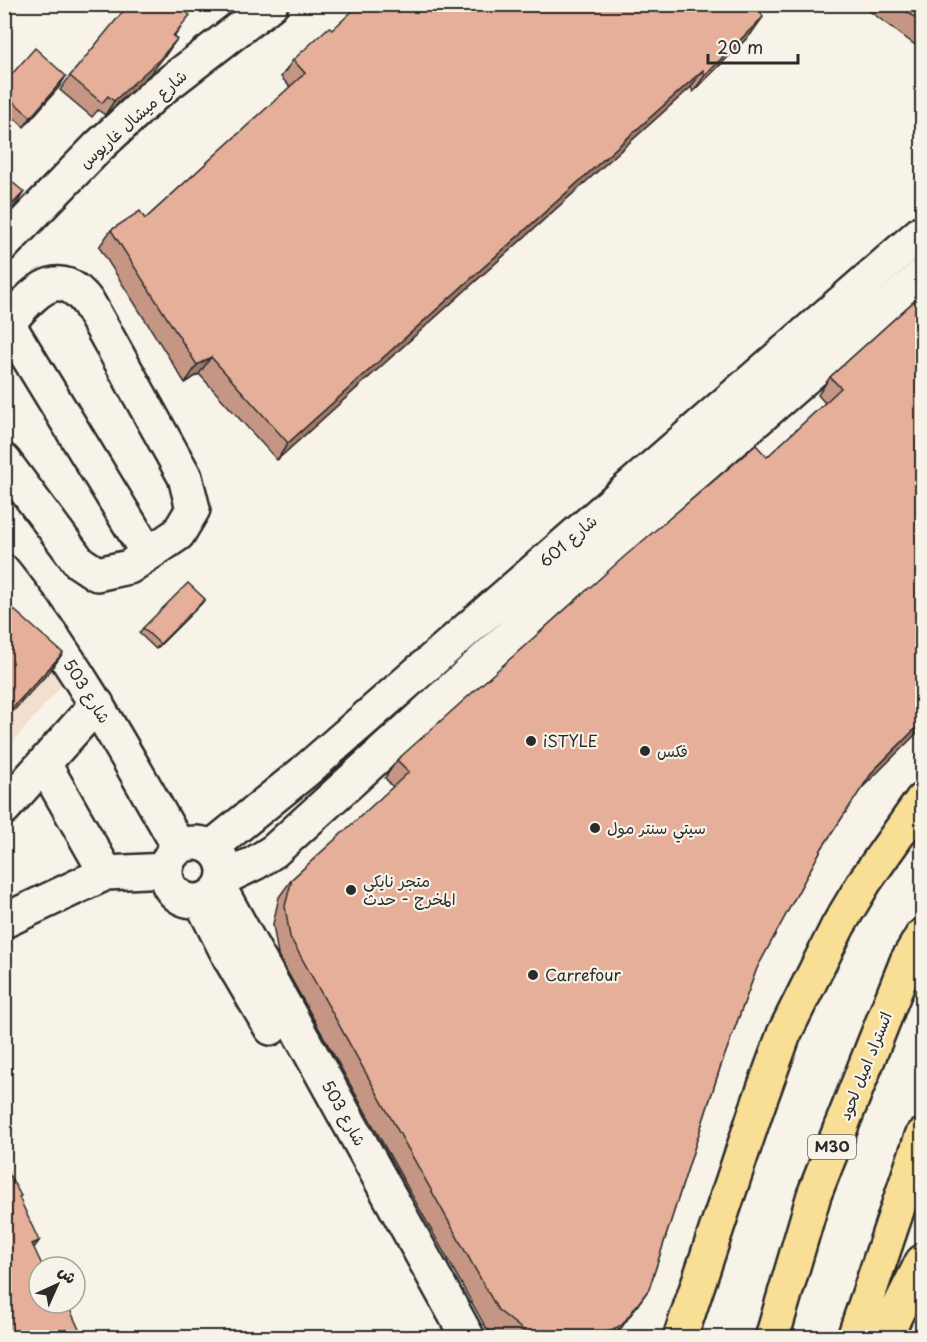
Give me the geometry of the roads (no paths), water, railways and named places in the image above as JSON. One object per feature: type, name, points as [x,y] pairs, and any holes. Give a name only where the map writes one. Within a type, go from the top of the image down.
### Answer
[{"type":"highway","points":[[680,1338],[784,1034],[838,926],[881,857],[922,800]]},
{"type":"highway","points":[[881,857],[922,843]]},
{"type":"highway","name":"اتستراد اميل لحود","points":[[772,1338],[814,1196],[907,961],[922,936]]},
{"type":"highway","points":[[854,1338],[922,1136]]},
{"type":"highway","points":[[884,1338],[922,1262]]},
{"type":"street","name":"شارع ميشال غاريوس","points":[[4,243],[99,146],[149,99],[271,4]]},
{"type":"street","name":"شارع 601","points":[[212,847],[303,773],[922,232]]},
{"type":"street","name":"شارع 601","points":[[215,889],[274,851],[558,604],[922,276]]},
{"type":"street","points":[[4,461],[79,562],[97,574],[129,567],[178,534],[193,509],[184,477],[89,304],[80,291],[65,283],[45,288],[28,300],[6,326],[148,554]]},
{"type":"street","name":"شارع 503","points":[[4,572],[31,605],[97,704],[172,859]]},
{"type":"street","points":[[4,808],[97,704]]},
{"type":"street","points":[[44,764],[106,873]]},
{"type":"street","points":[[189,843],[201,843],[212,847],[220,855],[224,866],[215,889],[189,901],[179,897],[170,888],[166,878],[172,859],[189,843]]},
{"type":"street","points":[[4,921],[106,873],[172,859]]},
{"type":"street","name":"شارع 503","points":[[215,889],[231,960],[317,1105],[449,1338]]},
{"type":"street","name":"شارع 503","points":[[215,889],[468,1338]]},
{"type":"place","name":"iSTYLE","points":[[531,741]]},
{"type":"place","name":"فكس","points":[[645,751]]},
{"type":"place","name":"سيتي سنتر مول","points":[[595,828]]},
{"type":"place","name":"متجر نايكي المخرج - حدث","points":[[351,890]]},
{"type":"place","name":"Carrefour","points":[[533,975]]}]
